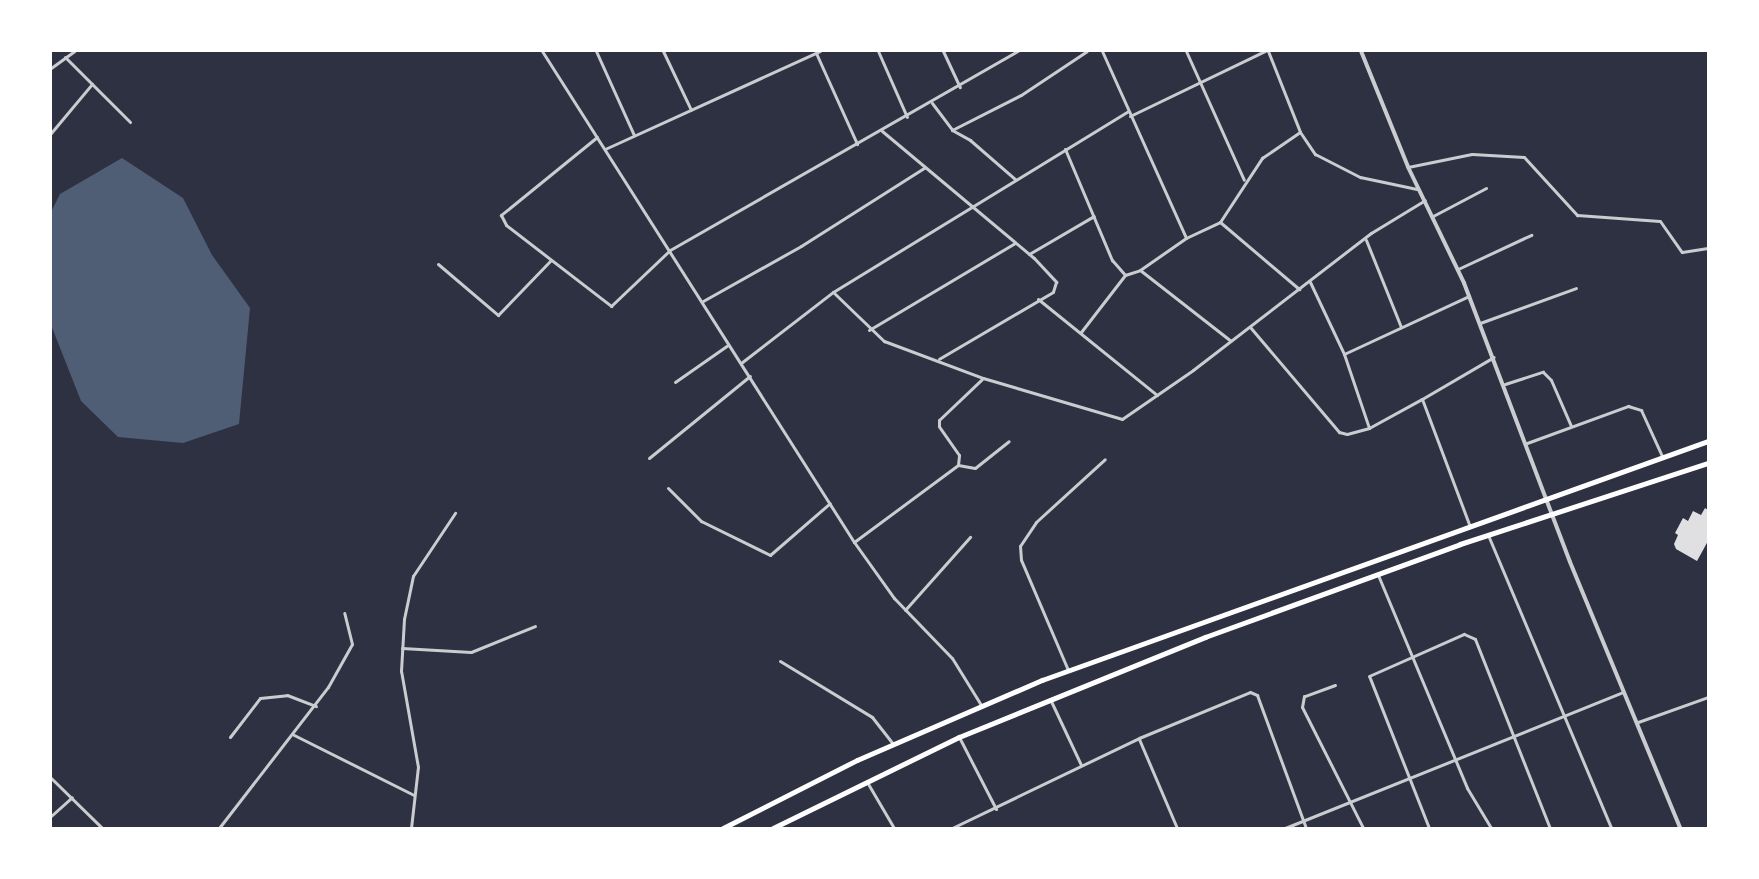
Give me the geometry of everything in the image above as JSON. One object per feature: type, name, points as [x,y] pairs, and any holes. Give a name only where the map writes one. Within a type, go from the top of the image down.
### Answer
[{"type":"main road","points":[[723,828],[892,744],[1068,669],[1469,524],[1708,441]]},
{"type":"main road","points":[[775,828],[959,737],[1050,699],[1378,573],[1708,463]]},
{"type":"street","points":[[51,68],[74,51]]},
{"type":"street","points":[[542,51],[703,301],[728,345],[750,376],[854,542],[905,609],[952,658],[981,705]]},
{"type":"street","points":[[596,51],[634,135]]},
{"type":"street","points":[[663,51],[691,110]]},
{"type":"street","points":[[605,149],[820,51]]},
{"type":"street","points":[[878,51],[907,117]]},
{"type":"street","points":[[943,51],[960,87]]},
{"type":"street","points":[[597,137],[501,215],[506,225],[611,306],[670,250],[960,87],[1017,51]]},
{"type":"street","points":[[952,130],[1021,94],[1088,51]]},
{"type":"street","points":[[1102,51],[1186,238]]},
{"type":"street","points":[[1186,51],[1199,84],[1245,181]]},
{"type":"street","points":[[1130,116],[1267,51],[1300,132],[1315,154],[1332,165],[1360,177],[1420,189]]},
{"type":"street","points":[[1361,51],[1408,167],[1458,269],[1505,384],[1552,515],[1680,828]]},
{"type":"street","points":[[816,53],[857,145]]},
{"type":"street","points":[[65,57],[130,122]]},
{"type":"street","points":[[51,133],[92,84]]},
{"type":"street","points":[[932,103],[952,130],[970,140],[1015,179]]},
{"type":"street","points":[[741,363],[833,292],[1128,111]]},
{"type":"street","points":[[882,131],[1029,254],[1056,282],[1053,292],[939,359]]},
{"type":"street","points":[[1081,332],[1125,275],[1140,270],[1186,238],[1220,222],[1245,181],[1269,152],[1300,132]]},
{"type":"street","points":[[1065,149],[1112,260],[1125,275]]},
{"type":"street","points":[[1408,167],[1472,154],[1524,157],[1577,215],[1660,221],[1682,252],[1708,248]]},
{"type":"street","points":[[703,301],[801,246],[924,168]]},
{"type":"street","points":[[1433,216],[1486,188]]},
{"type":"street","points":[[833,292],[869,330],[884,341],[939,359],[983,378],[1119,419],[1157,395],[1250,327],[1366,240],[1371,233],[1425,200]]},
{"type":"street","points":[[1029,254],[1094,216]]},
{"type":"street","points":[[1220,222],[1299,289]]},
{"type":"street","points":[[1458,269],[1531,235]]},
{"type":"street","points":[[1366,240],[1401,327]]},
{"type":"street","points":[[869,330],[1015,243]]},
{"type":"street","points":[[438,264],[499,315],[550,261]]},
{"type":"street","points":[[1140,270],[1231,341]]},
{"type":"street","points":[[1310,282],[1344,354],[1368,428]]},
{"type":"street","points":[[1480,323],[1576,288]]},
{"type":"street","points":[[1344,354],[1469,296]]},
{"type":"street","points":[[1038,299],[1157,395]]},
{"type":"street","points":[[1250,327],[1329,424],[1347,434],[1368,428],[1494,357]]},
{"type":"street","points":[[675,382],[728,345]]},
{"type":"street","points":[[1505,384],[1543,372],[1551,380],[1571,426]]},
{"type":"street","points":[[649,458],[750,376]]},
{"type":"street","points":[[958,465],[958,455],[939,426],[939,420],[983,378]]},
{"type":"street","points":[[1422,399],[1469,524]]},
{"type":"street","points":[[1527,443],[1628,406],[1641,410],[1663,457]]},
{"type":"street","points":[[854,542],[958,465],[975,468],[1009,441]]},
{"type":"street","points":[[1068,669],[1021,560],[1020,546],[1036,522],[1105,459]]},
{"type":"street","points":[[668,488],[701,521],[770,555],[830,503]]},
{"type":"street","points":[[411,828],[417,756],[401,671],[402,648],[413,576],[455,513]]},
{"type":"street","points":[[1488,535],[1562,719],[1611,828]]},
{"type":"street","points":[[905,609],[970,537]]},
{"type":"street","points":[[1378,573],[1455,761],[1491,828]]},
{"type":"street","points":[[219,828],[316,706],[352,644],[344,614]]},
{"type":"street","points":[[402,648],[471,652],[535,626]]},
{"type":"street","points":[[1428,828],[1369,682],[1373,671],[1471,634],[1550,828]]},
{"type":"street","points":[[780,662],[872,717],[892,744]]},
{"type":"street","points":[[1335,685],[1304,696],[1302,707],[1362,828]]},
{"type":"street","points":[[1285,828],[1562,719],[1625,691]]},
{"type":"street","points":[[952,828],[959,827],[1139,738],[1254,693],[1306,828]]},
{"type":"street","points":[[230,737],[260,698],[287,695],[316,706]]},
{"type":"street","points":[[1638,722],[1708,697]]},
{"type":"street","points":[[1050,699],[1081,765]]},
{"type":"street","points":[[294,735],[414,795]]},
{"type":"street","points":[[959,737],[996,808]]},
{"type":"street","points":[[1139,738],[1177,828]]},
{"type":"street","points":[[51,778],[102,828]]},
{"type":"street","points":[[866,781],[894,828]]},
{"type":"street","points":[[51,816],[72,797]]},
{"type":"water","points":[[122,158],[183,198],[212,255],[250,308],[239,424],[183,443],[118,437],[81,401],[51,325],[51,212],[60,194]]},
{"type":"building","points":[[1705,508],[1708,510],[1708,541],[1697,561],[1676,549],[1674,544],[1678,535],[1675,533],[1683,518],[1688,521],[1693,511],[1701,515]]}]
